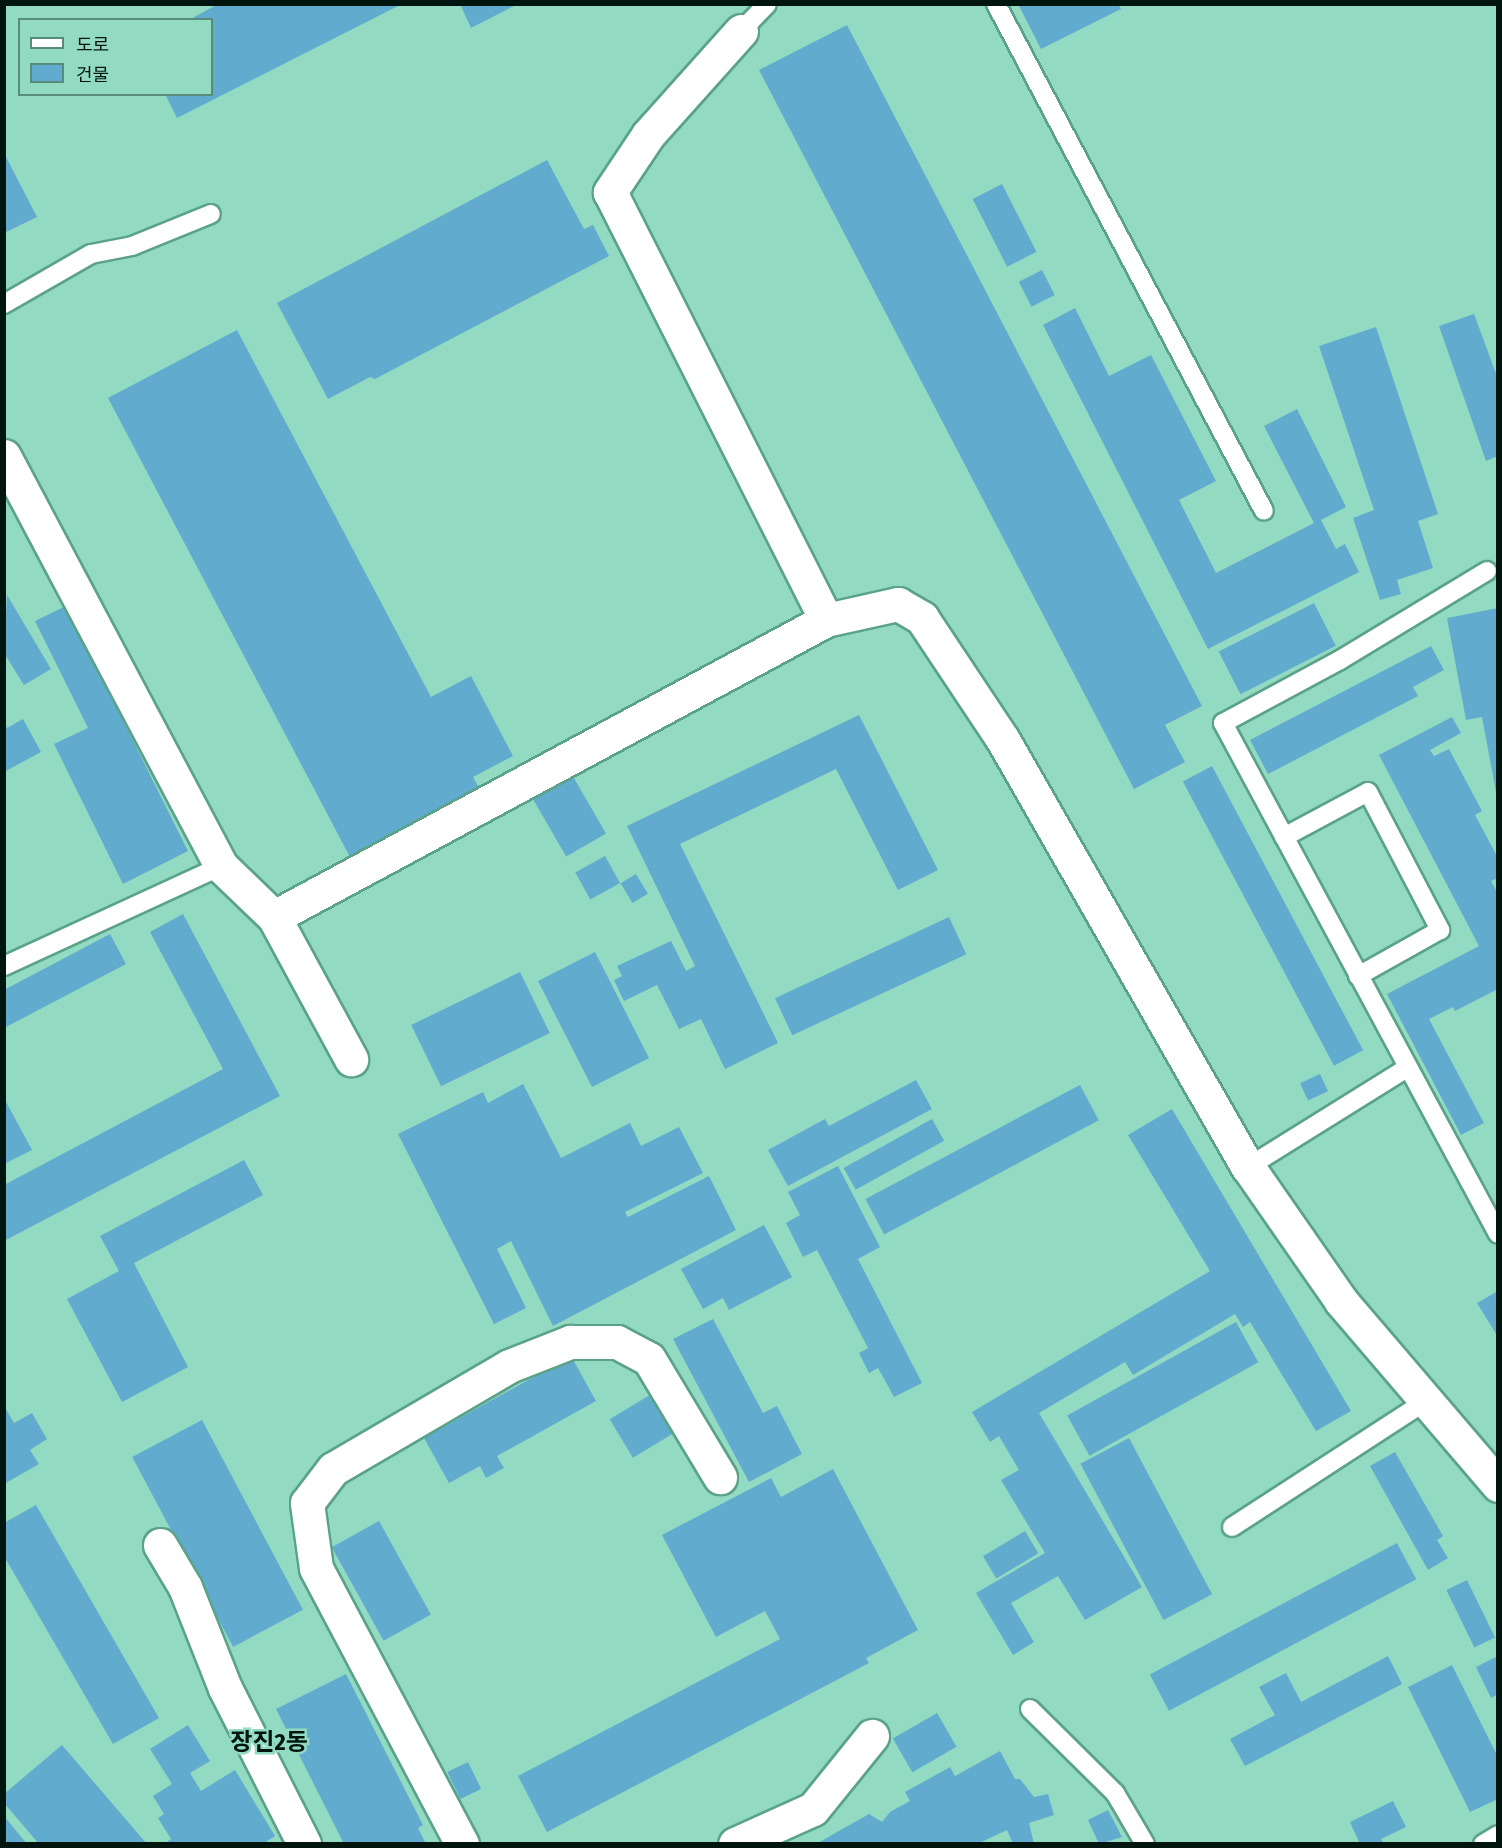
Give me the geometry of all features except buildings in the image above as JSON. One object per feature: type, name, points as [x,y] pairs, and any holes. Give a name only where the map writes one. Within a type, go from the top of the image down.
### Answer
[{"type":"street","points":[[741,31],[648,135],[610,192],[826,620]]},
{"type":"street","points":[[4,456],[221,866],[274,917],[351,1059]]},
{"type":"street","points":[[274,917],[826,620],[898,604],[922,618],[1003,741],[1248,1167],[1341,1302],[1497,1485]]},
{"type":"street","points":[[462,1844],[316,1568],[307,1503],[333,1469],[509,1366],[570,1342],[617,1342],[649,1359],[720,1477]]},
{"type":"street","points":[[160,1545],[185,1587],[225,1688],[304,1844]]},
{"type":"street","points":[[735,1844],[813,1809],[872,1736]]},
{"type":"lane","points":[[741,31],[767,4]]},
{"type":"lane","points":[[996,4],[1264,511]]},
{"type":"lane","points":[[4,304],[91,254],[132,246],[210,214]]},
{"type":"lane","points":[[1488,571],[1340,660],[1223,723],[1497,1234]]},
{"type":"lane","points":[[1284,837],[1368,792],[1440,930],[1358,976]]},
{"type":"lane","points":[[4,966],[221,866]]},
{"type":"lane","points":[[1248,1167],[1407,1068]]},
{"type":"lane","points":[[1232,1527],[1426,1401]]},
{"type":"lane","points":[[1030,1708],[1115,1793],[1145,1844]]},
{"type":"lane","points":[[1483,1844],[1497,1835]]},
{"type":"district","name":"장진2동","points":[[269,1743]]}]
